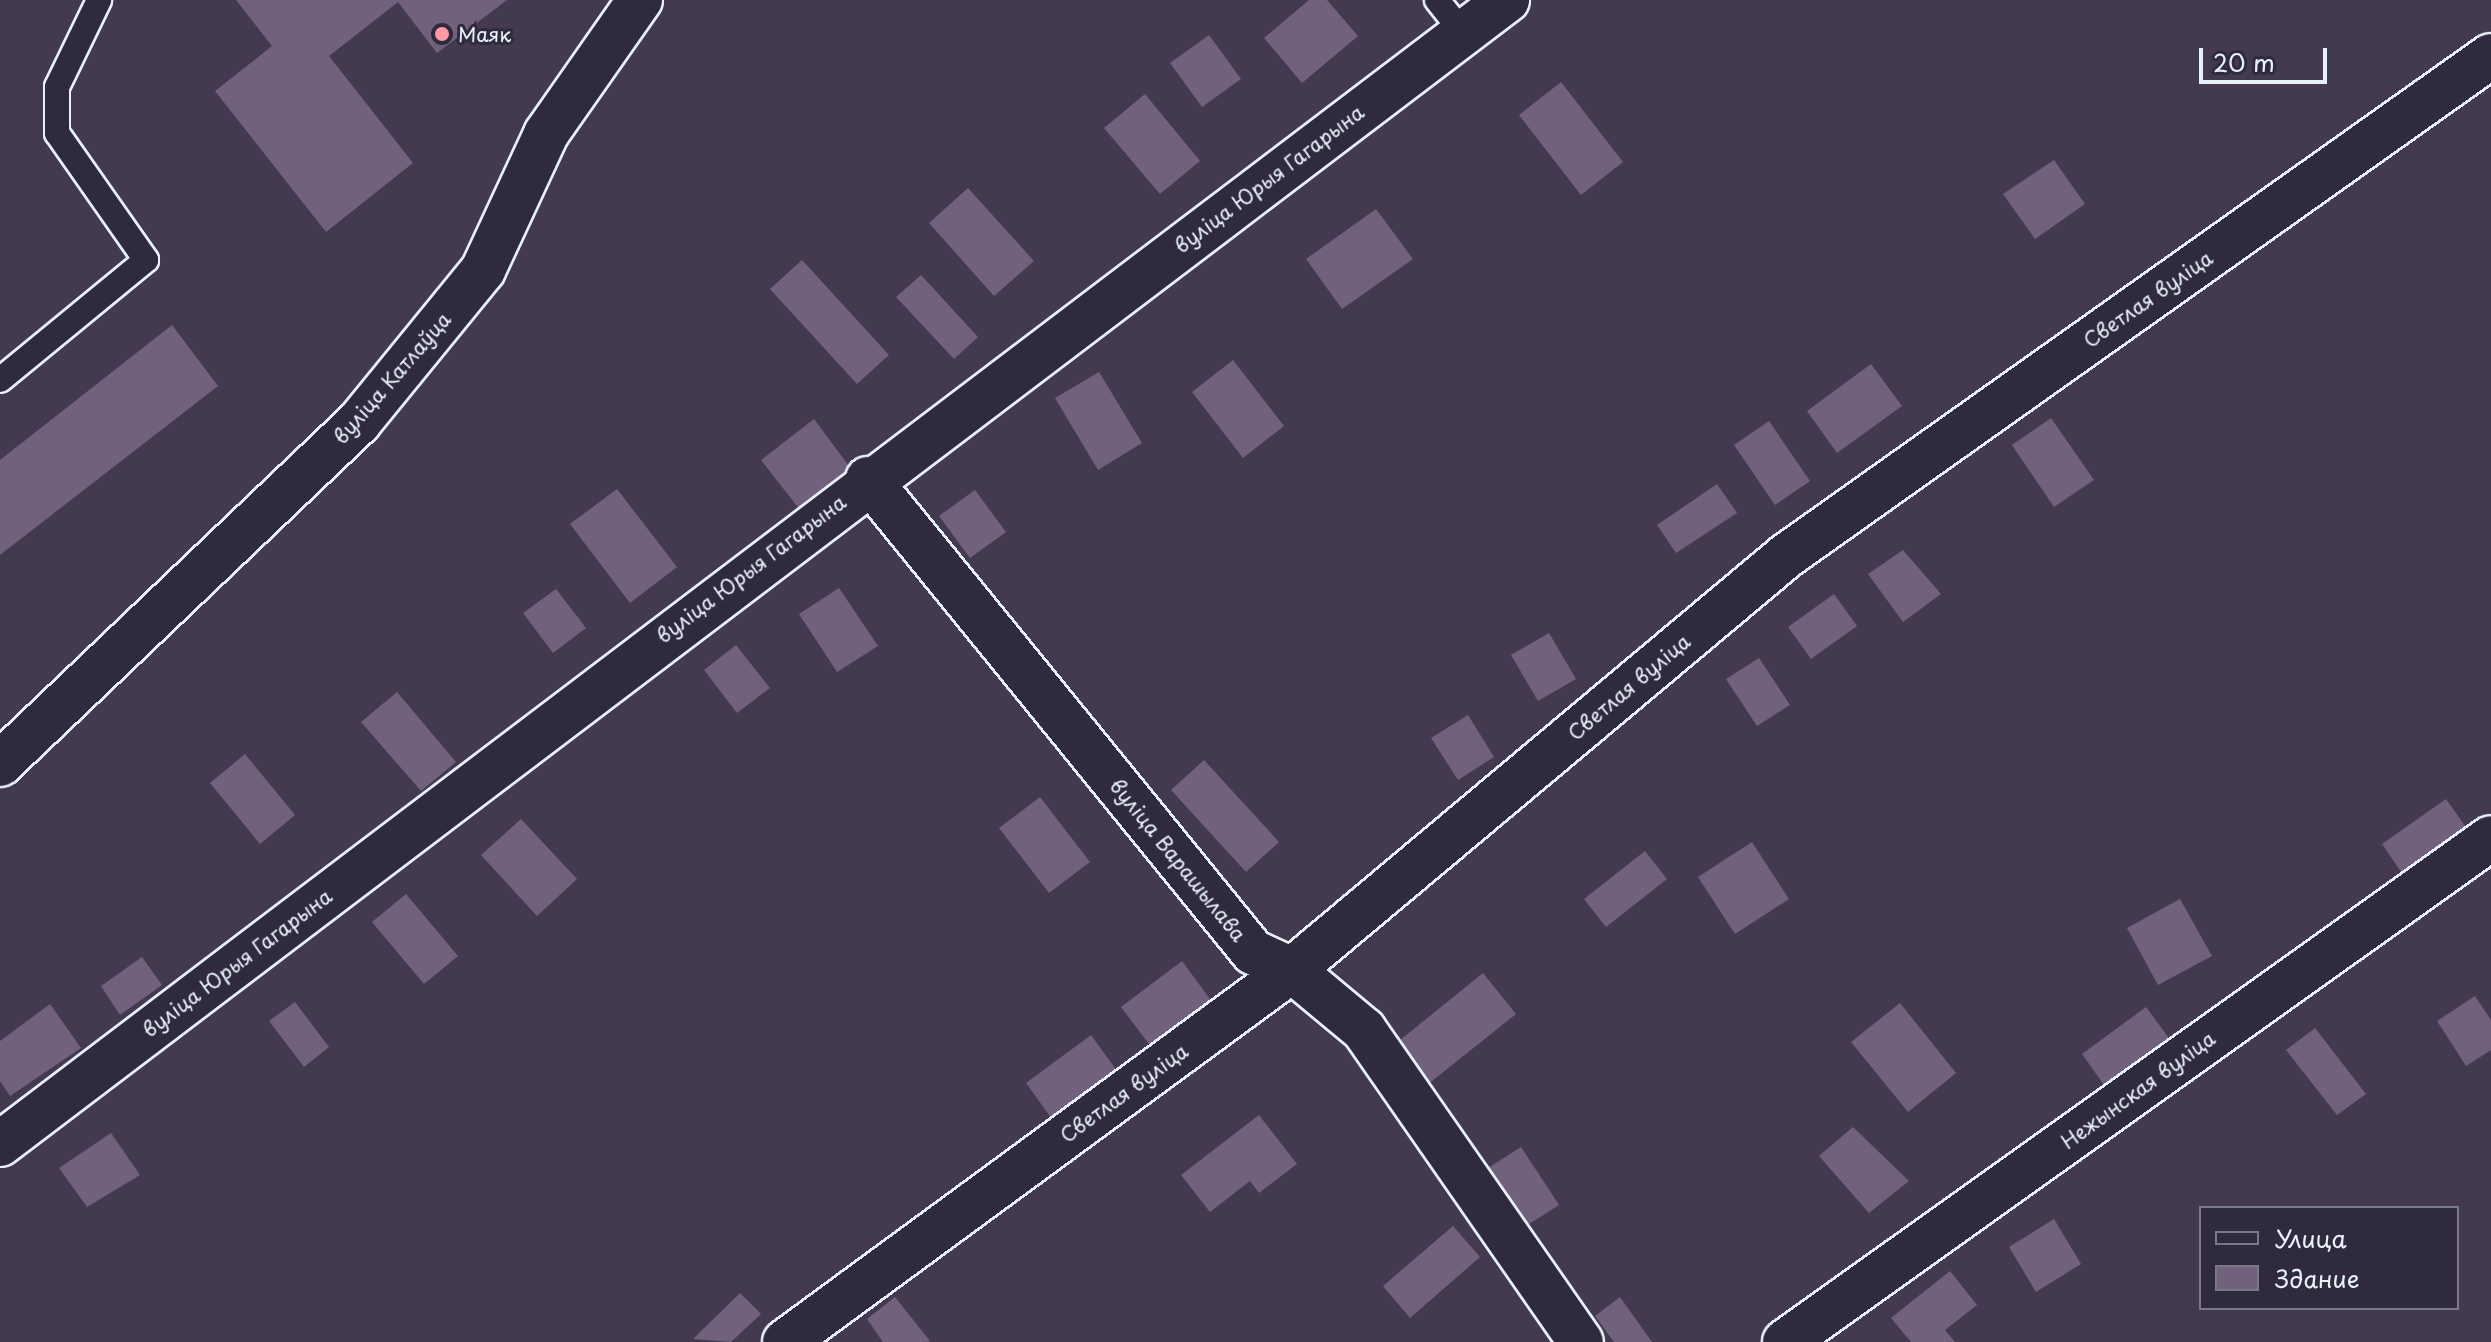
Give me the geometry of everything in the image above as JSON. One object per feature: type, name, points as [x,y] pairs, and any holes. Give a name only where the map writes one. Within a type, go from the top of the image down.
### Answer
[{"type":"street","name":"вуліца Катлаўца","points":[[0,764],[359,422],[483,270],[546,134],[640,0]]},
{"type":"street","name":"вуліца Юрыя Гагарына","points":[[0,1144],[868,479],[1507,0]]},
{"type":"street","name":"Светлая вуліца","points":[[785,1342],[1292,970],[1786,556],[2491,56]]},
{"type":"street","name":"вуліца Варашылава","points":[[868,479],[1253,952],[1292,970],[1364,1030],[1581,1342]]},
{"type":"street","name":"Нежынская вуліца","points":[[1785,1342],[2491,838]]},
{"type":"lane","points":[[0,380],[146,260],[57,133],[57,87],[99,0]]},
{"type":"lane","points":[[1437,0],[1464,34]]},
{"type":"building","points":[[236,0],[507,0],[437,53],[398,2],[329,56],[413,163],[326,232],[215,91],[272,46]]},
{"type":"building","points":[[1309,0],[1327,0],[1358,36],[1302,83],[1264,38]]},
{"type":"building","points":[[1209,35],[1241,79],[1202,107],[1170,63]]},
{"type":"building","points":[[1561,82],[1623,162],[1581,195],[1519,115]]},
{"type":"building","points":[[1145,94],[1200,161],[1160,194],[1104,128]]},
{"type":"building","points":[[2054,160],[2085,204],[2035,239],[2003,194]]},
{"type":"building","points":[[968,188],[1034,261],[994,296],[929,223]]},
{"type":"building","points":[[1376,209],[1413,259],[1342,309],[1306,259]]},
{"type":"building","points":[[802,260],[889,355],[857,384],[770,289]]},
{"type":"building","points":[[921,275],[978,337],[954,359],[896,297]]},
{"type":"building","points":[[172,325],[218,386],[0,555],[0,460]]},
{"type":"building","points":[[1233,360],[1284,426],[1243,458],[1192,392]]},
{"type":"building","points":[[1871,364],[1902,406],[1837,453],[1807,411]]},
{"type":"building","points":[[1099,372],[1142,443],[1098,470],[1055,398]]},
{"type":"building","points":[[2051,418],[2094,480],[2054,507],[2012,445]]},
{"type":"building","points":[[814,419],[852,470],[800,510],[761,460]]},
{"type":"building","points":[[1769,421],[1810,481],[1775,505],[1734,445]]},
{"type":"building","points":[[1717,484],[1737,513],[1676,553],[1657,525]]},
{"type":"building","points":[[617,489],[677,567],[630,603],[570,524]]},
{"type":"building","points":[[975,490],[1006,532],[970,558],[939,516]]},
{"type":"building","points":[[1903,550],[1941,594],[1903,622],[1868,574]]},
{"type":"building","points":[[839,588],[878,646],[837,672],[799,614]]},
{"type":"building","points":[[556,589],[586,628],[553,653],[523,613]]},
{"type":"building","points":[[1834,594],[1857,626],[1811,659],[1788,627]]},
{"type":"building","points":[[1549,633],[1576,679],[1538,701],[1511,655]]},
{"type":"building","points":[[736,645],[770,688],[737,713],[704,670]]},
{"type":"building","points":[[1759,658],[1790,705],[1757,726],[1726,679]]},
{"type":"building","points":[[397,692],[456,762],[421,791],[361,722]]},
{"type":"building","points":[[1468,715],[1494,757],[1458,780],[1431,738]]},
{"type":"building","points":[[245,754],[295,815],[260,844],[210,783]]},
{"type":"building","points":[[1204,760],[1279,842],[1246,872],[1171,790]]},
{"type":"building","points":[[1040,797],[1090,862],[1049,893],[999,828]]},
{"type":"building","points":[[2446,799],[2473,837],[2408,882],[2382,844]]},
{"type":"building","points":[[521,819],[577,879],[537,916],[481,855]]},
{"type":"building","points":[[1752,842],[1789,899],[1735,934],[1698,877]]},
{"type":"building","points":[[1645,851],[1667,879],[1606,927],[1584,899]]},
{"type":"building","points":[[406,894],[458,956],[424,984],[372,922]]},
{"type":"building","points":[[2180,899],[2212,956],[2158,985],[2127,928]]},
{"type":"building","points":[[142,957],[162,985],[120,1015],[101,986]]},
{"type":"building","points":[[1182,961],[1213,1003],[1152,1048],[1121,1007]]},
{"type":"building","points":[[1483,973],[1516,1014],[1427,1085],[1394,1045]]},
{"type":"building","points":[[2475,996],[2491,1020],[2491,1050],[2466,1066],[2437,1021]]},
{"type":"building","points":[[295,1002],[329,1047],[304,1067],[269,1021]]},
{"type":"building","points":[[1900,1003],[1956,1073],[1908,1112],[1851,1042]]},
{"type":"building","points":[[50,1004],[81,1048],[10,1096],[0,1081],[0,1041]]},
{"type":"building","points":[[2146,1007],[2169,1038],[2104,1085],[2082,1054]]},
{"type":"building","points":[[2315,1028],[2366,1094],[2337,1115],[2286,1050]]},
{"type":"building","points":[[1091,1035],[1117,1071],[1052,1119],[1026,1083]]},
{"type":"building","points":[[1259,1115],[1297,1164],[1259,1193],[1250,1181],[1210,1212],[1181,1175]]},
{"type":"building","points":[[1853,1127],[1909,1181],[1869,1213],[1819,1156]]},
{"type":"building","points":[[111,1133],[140,1175],[87,1207],[59,1168]]},
{"type":"building","points":[[1521,1147],[1559,1205],[1526,1226],[1488,1168]]},
{"type":"building","points":[[2054,1219],[2081,1264],[2036,1292],[2009,1247]]},
{"type":"building","points":[[1453,1226],[1480,1257],[1410,1318],[1383,1286]]},
{"type":"building","points":[[1950,1271],[1977,1305],[1945,1330],[1955,1342],[1911,1342],[1891,1318]]},
{"type":"building","points":[[740,1293],[761,1314],[731,1342],[693,1339]]},
{"type":"building","points":[[895,1297],[930,1341],[883,1342],[867,1319]]},
{"type":"building","points":[[1620,1297],[1652,1342],[1614,1342],[1595,1316]]},
{"type":"place","name":"Маяк","points":[[442,34]]}]
